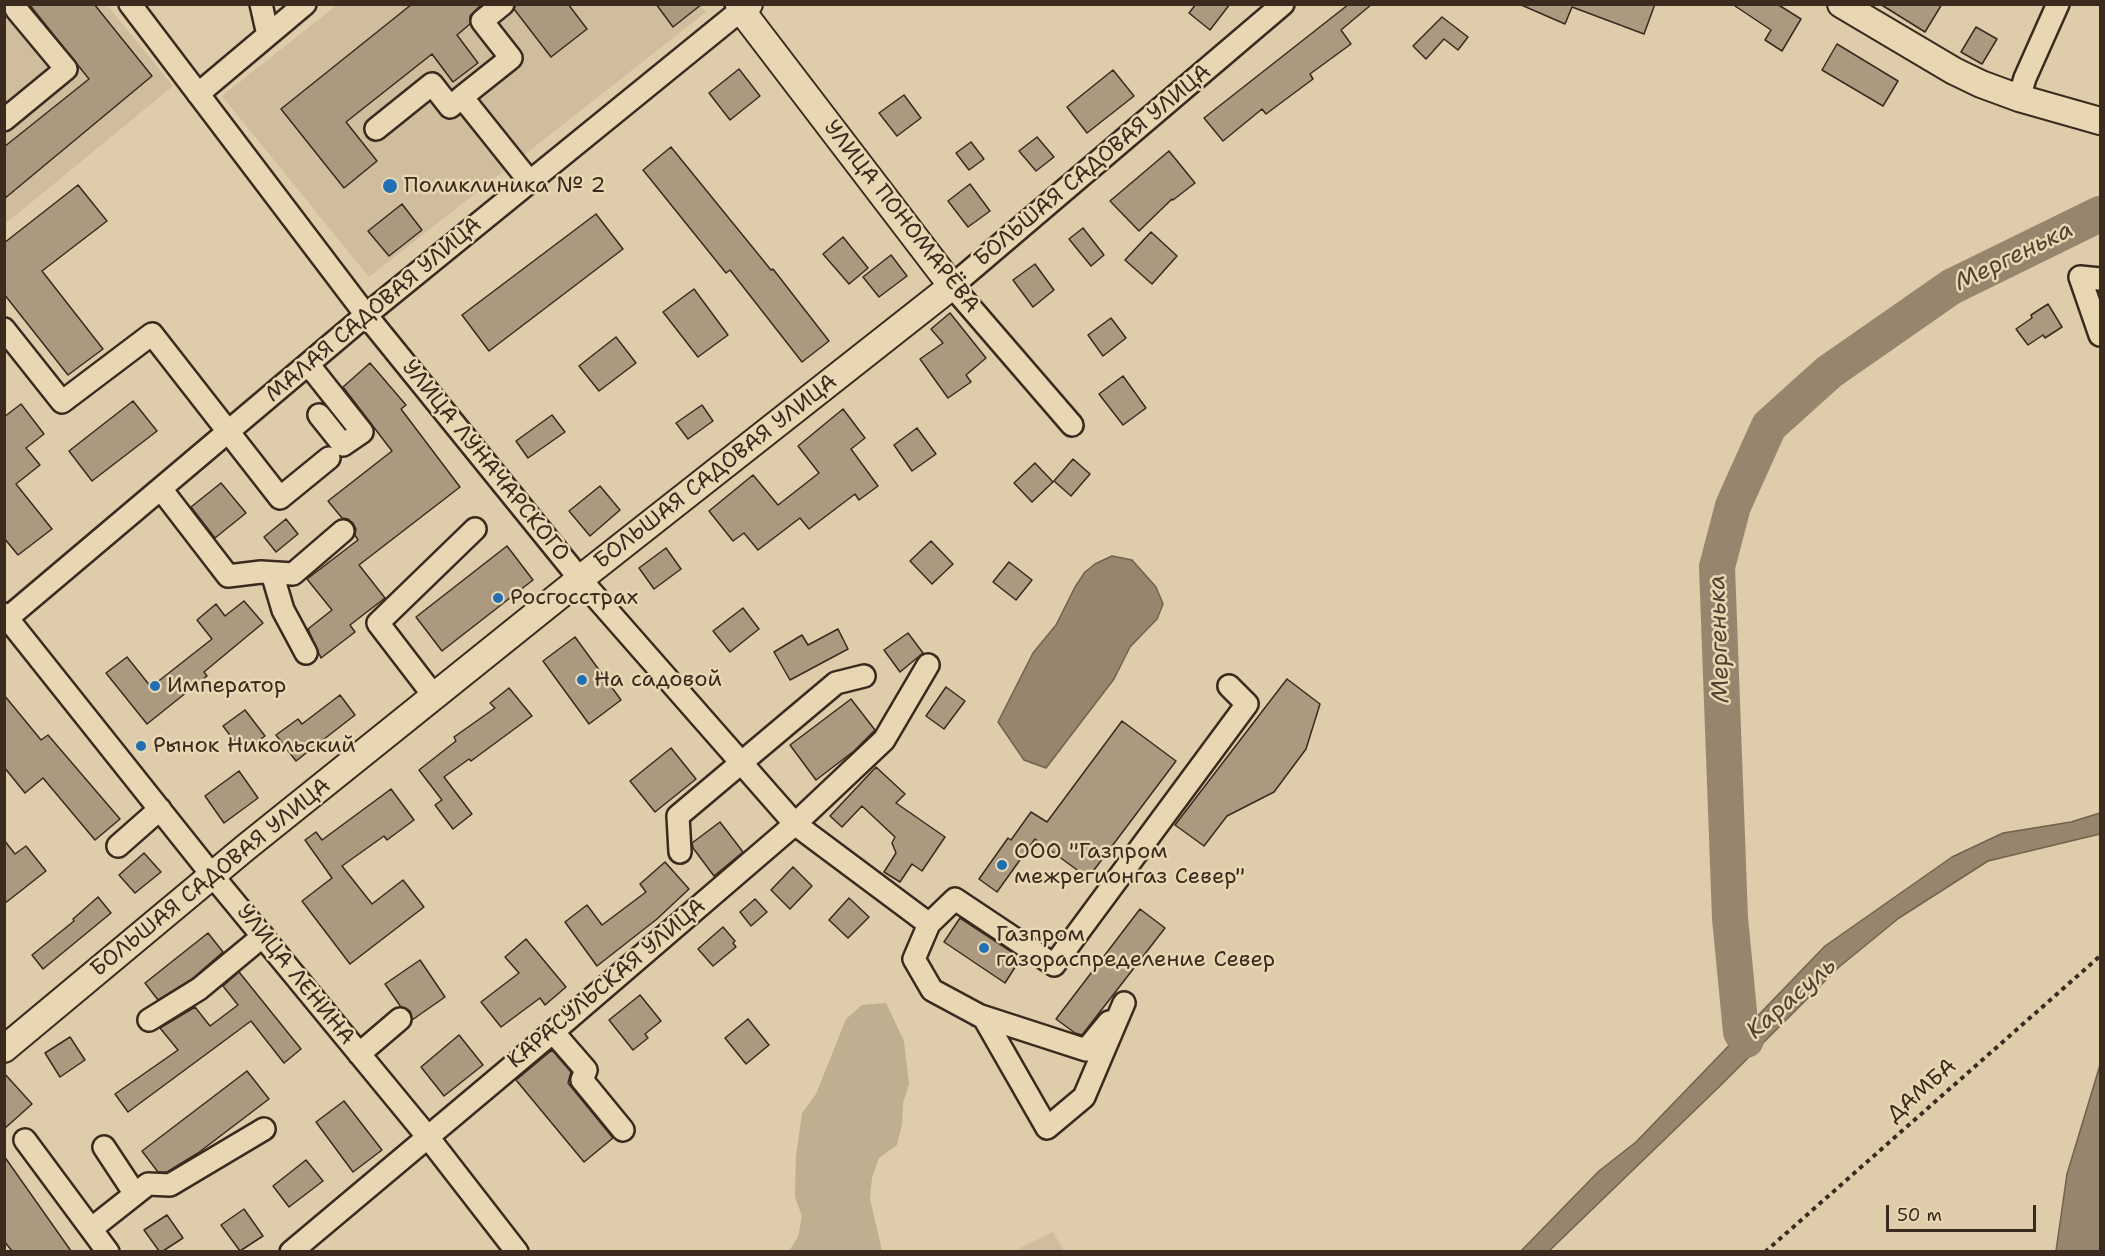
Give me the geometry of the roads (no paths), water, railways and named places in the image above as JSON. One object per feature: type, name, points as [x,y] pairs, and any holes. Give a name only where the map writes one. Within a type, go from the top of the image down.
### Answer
[{"type":"main road","points":[[1841,4],[1954,71],[1981,84],[2019,98],[2100,121]]},
{"type":"main road","name":"УЛИЦА ПОНОМАРЁВА","points":[[742,6],[952,286]]},
{"type":"main road","name":"БОЛЬШАЯ САДОВАЯ УЛИЦА","points":[[4,1049],[212,875],[434,696],[952,286]]},
{"type":"street","name":"УЛИЦА ЛУНАЧАРСКОГО","points":[[130,4],[366,315],[580,579],[795,824]]},
{"type":"street","points":[[261,4],[268,35]]},
{"type":"street","points":[[198,94],[305,4]]},
{"type":"street","points":[[376,129],[432,84],[450,106],[511,58],[482,21],[503,4]]},
{"type":"street","name":"БОЛЬШАЯ САДОВАЯ УЛИЦА","points":[[952,286],[1283,4]]},
{"type":"street","points":[[2019,98],[2025,78],[2058,4]]},
{"type":"street","name":"МАЛАЯ САДОВАЯ УЛИЦА","points":[[6,618],[366,315],[742,6]]},
{"type":"street","points":[[4,120],[66,69],[14,10]]},
{"type":"street","points":[[462,97],[530,182]]},
{"type":"street","points":[[2100,279],[2080,277],[2100,335]]},
{"type":"street","name":"УЛИЦА ПОНОМАРЁВА","points":[[952,286],[1072,425]]},
{"type":"street","points":[[4,329],[62,402],[152,334],[280,498],[329,458]]},
{"type":"street","points":[[308,364],[362,432],[343,445],[319,415]]},
{"type":"street","points":[[161,489],[228,576],[293,574],[343,531]]},
{"type":"street","points":[[434,696],[378,623],[474,529]]},
{"type":"street","points":[[272,573],[283,610],[306,653]]},
{"type":"street","name":"УЛИЦА ЛЕНИНА","points":[[6,618],[212,875],[427,1136],[517,1251]]},
{"type":"street","points":[[928,665],[884,740],[795,824],[928,924]]},
{"type":"street","points":[[680,852],[678,816],[836,683],[864,676]]},
{"type":"street","points":[[978,1015],[1086,1050],[1124,1003],[1084,1097],[1047,1128],[984,1018],[978,1015],[932,990],[914,959],[928,924],[955,899],[1054,965],[1247,704],[1230,686]]},
{"type":"street","points":[[118,846],[160,809]]},
{"type":"street","name":"КАРАСУЛЬСКАЯ УЛИЦА","points":[[291,1251],[795,824]]},
{"type":"street","points":[[149,1020],[199,989],[263,936]]},
{"type":"street","points":[[359,1054],[400,1019]]},
{"type":"street","points":[[552,1032],[586,1070],[582,1080],[623,1130]]},
{"type":"street","points":[[91,1229],[148,1184],[170,1185],[264,1129]]},
{"type":"street","points":[[25,1140],[108,1251]]},
{"type":"street","points":[[104,1147],[135,1194]]},
{"type":"water","points":[[1112,556],[1132,560],[1156,587],[1163,604],[1157,619],[1130,647],[1114,679],[1046,768],[1024,760],[998,722],[1033,653],[1056,625],[1085,572]]},
{"type":"water","name":"Карасуль","points":[[2100,813],[2100,834],[1988,861],[1899,918],[1839,967],[1549,1251],[1521,1251],[1599,1171],[1636,1142],[1825,946],[1952,857],[2003,833],[2071,822]]},
{"type":"water","points":[[2100,1065],[2100,1251],[2056,1251],[2067,1174]]},
{"type":"waterway","name":"Мергенька","points":[[1746,1040],[1741,1032],[1730,918],[1717,567],[1733,506],[1769,426],[1829,372],[1951,287],[2100,214]]},
{"type":"place","name":"Поликлиника № 2","points":[[390,186]]},
{"type":"place","name":"Росгосстрах","points":[[498,598]]},
{"type":"place","name":"На садовой","points":[[582,680]]},
{"type":"place","name":"Император","points":[[155,686]]},
{"type":"place","name":"Рынок Никольский","points":[[141,746]]},
{"type":"place","name":"ООО \"Газпром межрегионгаз Север\"","points":[[1002,865]]},
{"type":"place","name":"Газпром газораспределение Север","points":[[984,948]]}]
